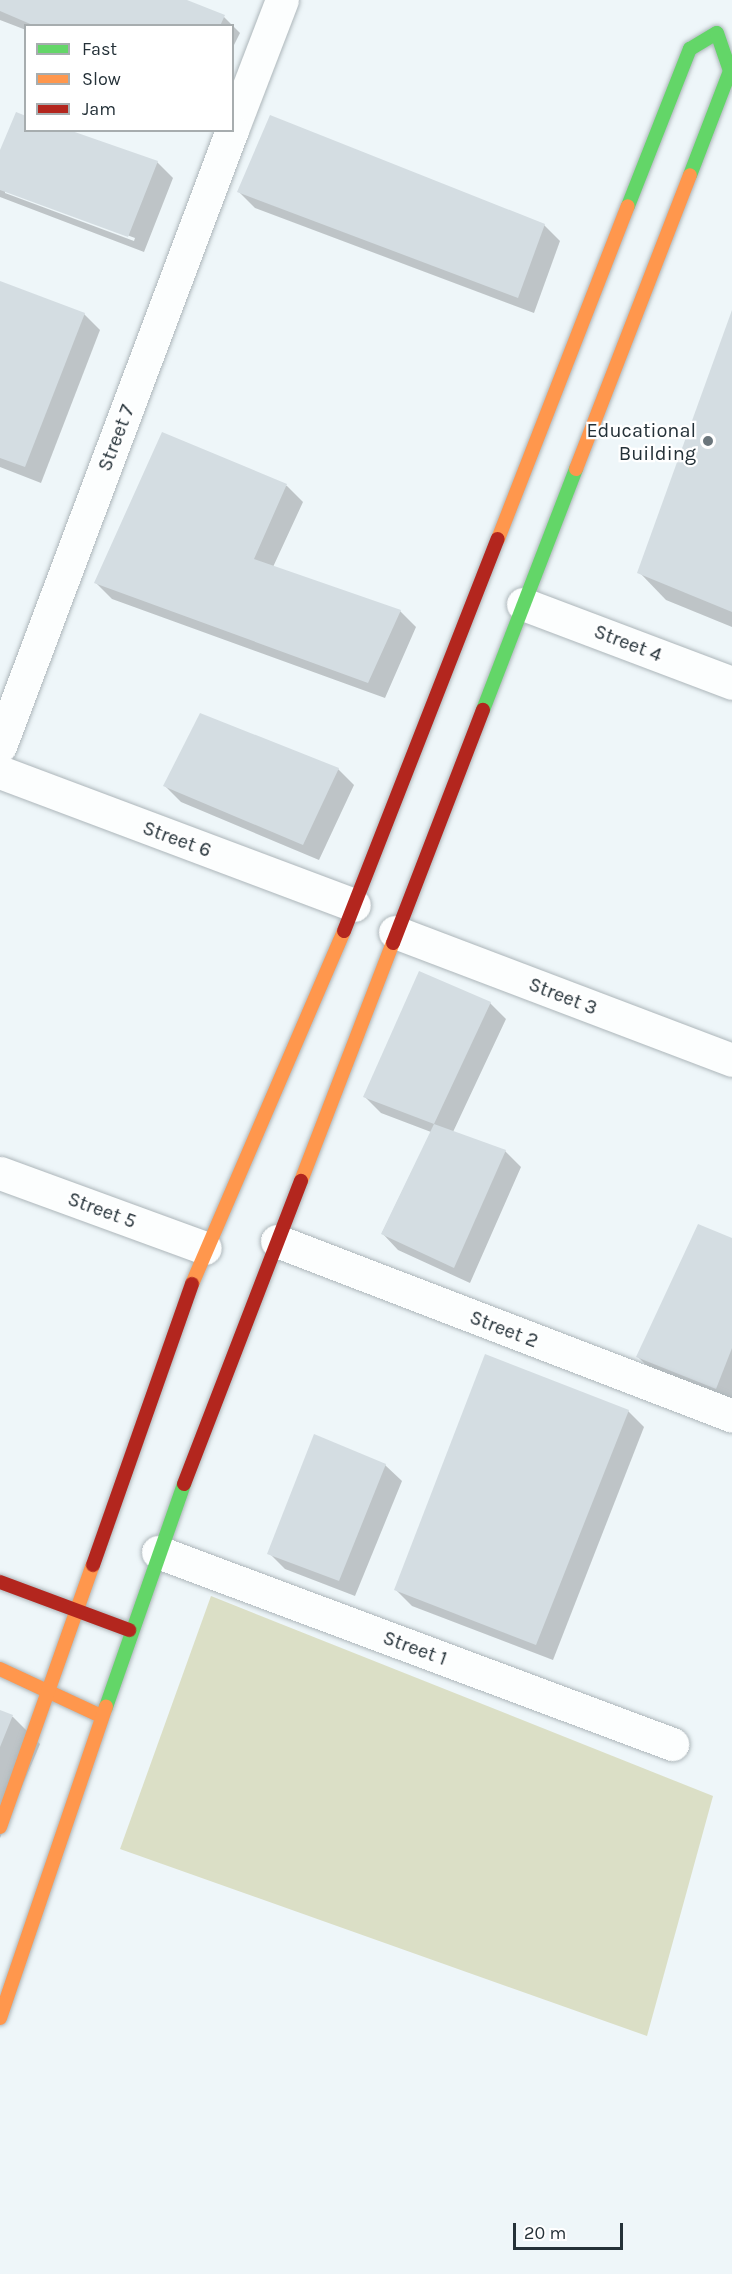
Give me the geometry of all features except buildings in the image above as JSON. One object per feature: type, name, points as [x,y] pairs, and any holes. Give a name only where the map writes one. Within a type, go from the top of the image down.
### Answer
[{"type":"street","name":"Street 7","points":[[234,125],[282,0]]},
{"type":"street","points":[[0,1827],[205,1248],[322,1004],[354,905],[690,49],[717,33],[730,71],[395,932],[356,1017],[276,1241],[129,1630],[0,2018]]},
{"type":"street","name":"Street 7","points":[[0,746],[231,132]]},
{"type":"street","name":"Street 4","points":[[523,604],[732,683]]},
{"type":"street","name":"Street 6","points":[[0,772],[354,905]]},
{"type":"street","name":"Street 3","points":[[395,932],[732,1060]]},
{"type":"street","name":"Street 5","points":[[0,1173],[205,1248]]},
{"type":"street","name":"Street 2","points":[[276,1241],[732,1416]]},
{"type":"street","name":"Street 1","points":[[158,1552],[672,1744]]},
{"type":"street","points":[[0,1582],[129,1630]]},
{"type":"street","points":[[0,1669],[50,1690],[101,1716]]},
{"type":"green space","points":[[211,1596],[713,1796],[647,2036],[120,1849]]},
{"type":"traffic: fast","points":[[628,206],[690,49],[717,33],[730,71],[690,175]]},
{"type":"traffic: fast","points":[[483,710],[576,469]]},
{"type":"traffic: fast","points":[[106,1707],[184,1484]]},
{"type":"traffic: slow","points":[[576,469],[690,175]]},
{"type":"traffic: slow","points":[[498,539],[628,206]]},
{"type":"traffic: slow","points":[[192,1284],[344,931]]},
{"type":"traffic: slow","points":[[301,1181],[393,943]]},
{"type":"traffic: slow","points":[[0,1827],[93,1565]]},
{"type":"traffic: slow","points":[[0,1669],[101,1716]]},
{"type":"traffic: slow","points":[[0,2018],[106,1707]]},
{"type":"traffic: jam","points":[[344,931],[498,539]]},
{"type":"traffic: jam","points":[[393,943],[483,710]]},
{"type":"traffic: jam","points":[[184,1484],[301,1181]]},
{"type":"traffic: jam","points":[[93,1565],[192,1284]]},
{"type":"traffic: jam","points":[[0,1582],[129,1630]]},
{"type":"place","name":"Educational Building","points":[[708,441]]}]
